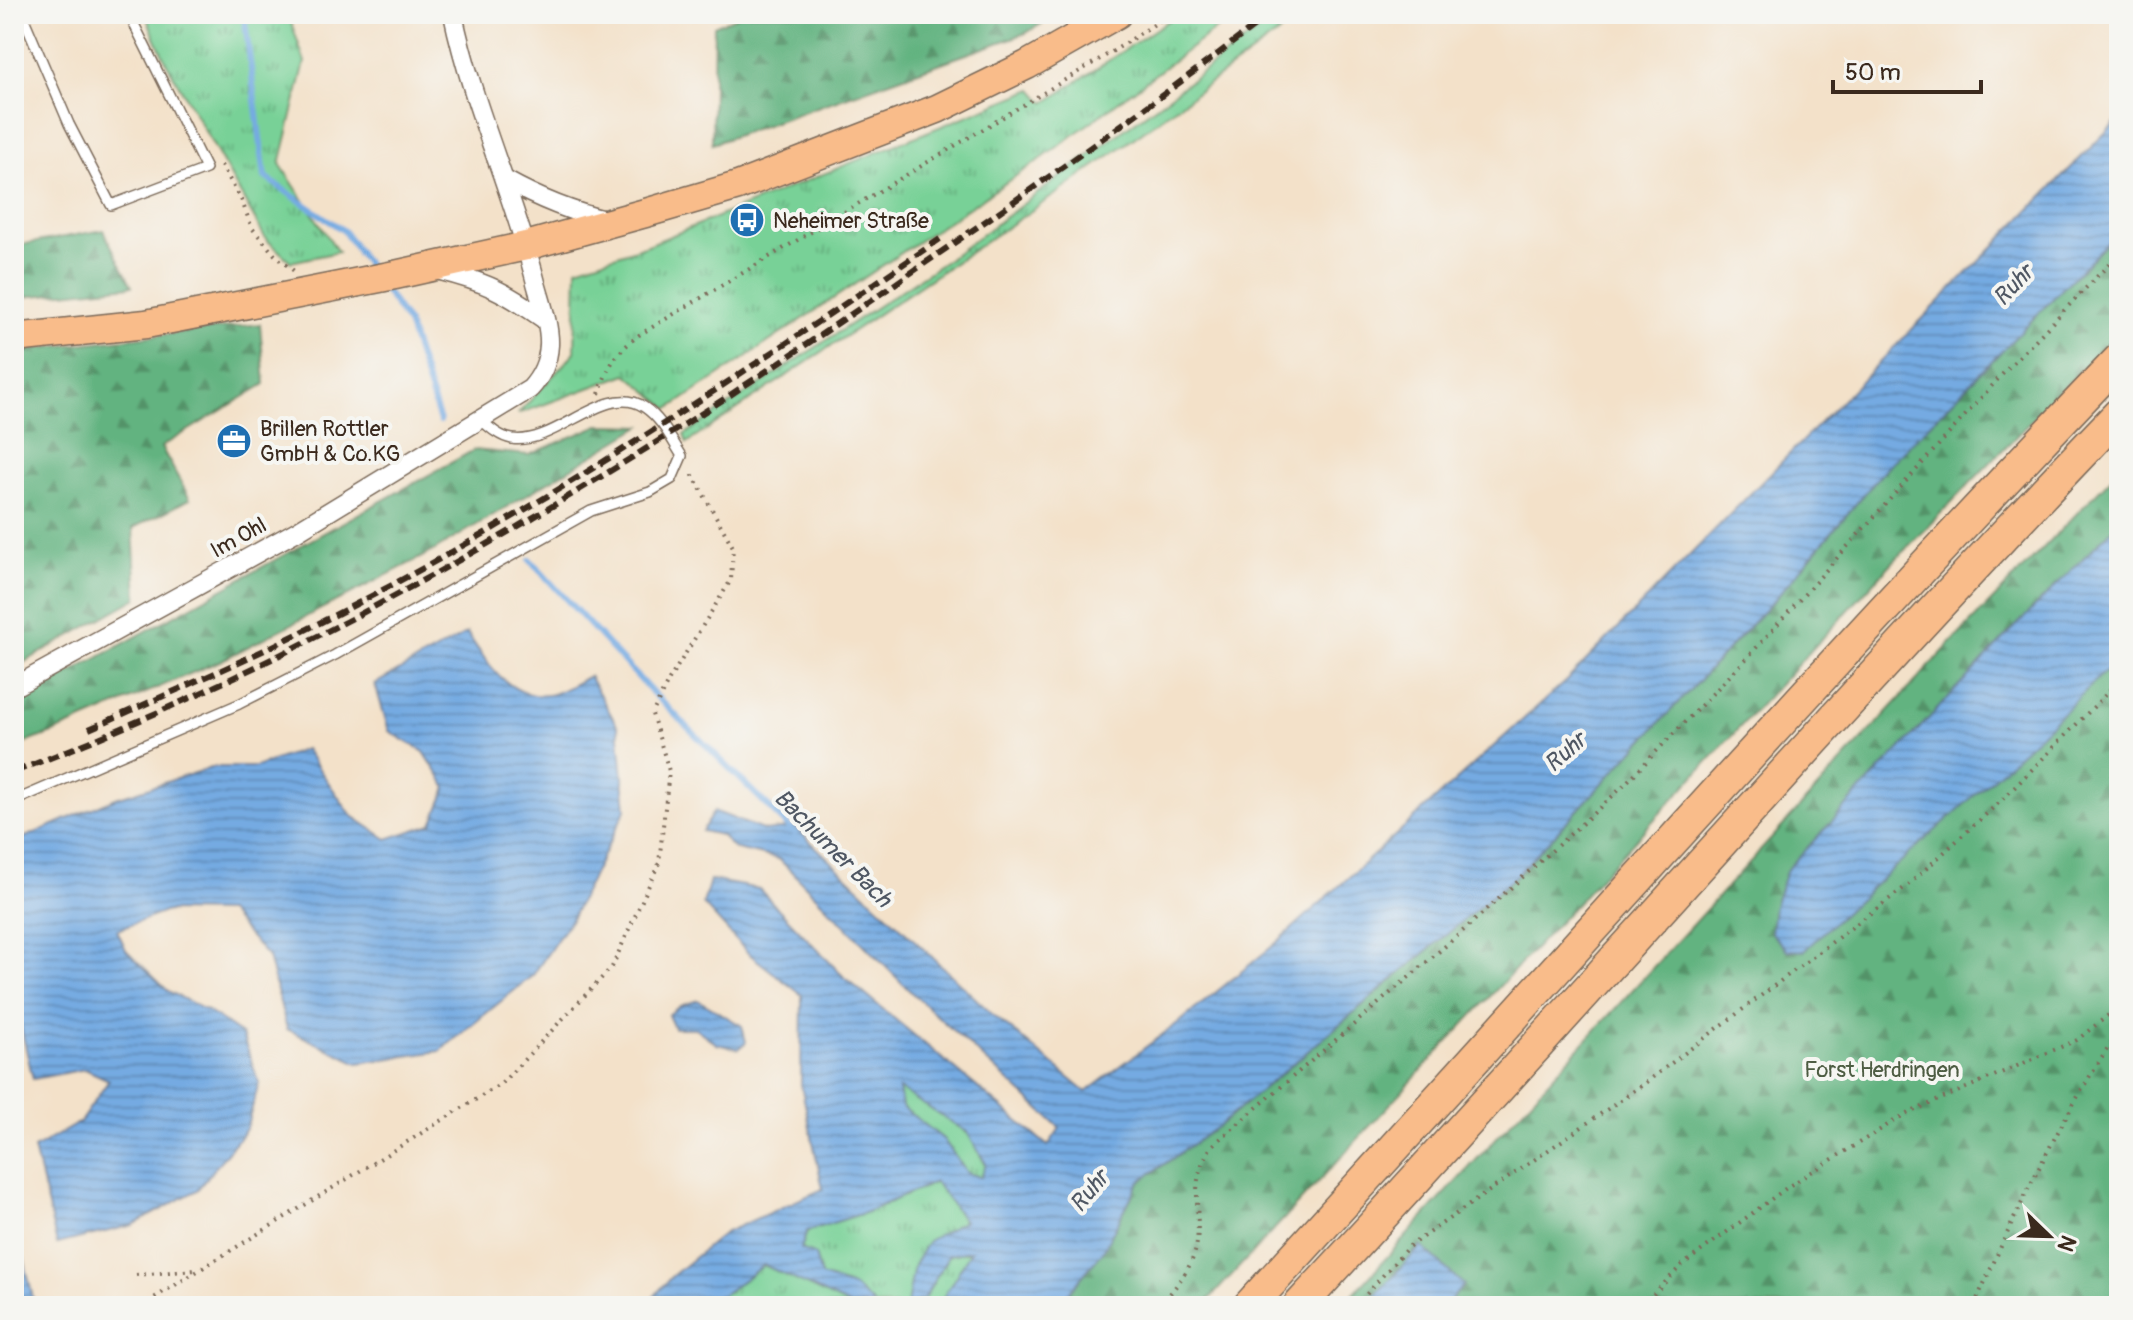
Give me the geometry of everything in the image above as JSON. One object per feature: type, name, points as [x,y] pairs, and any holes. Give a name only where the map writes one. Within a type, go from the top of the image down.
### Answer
[{"type":"highway","points":[[1249,1306],[1447,1092],[1830,666],[2119,360]]},
{"type":"highway","points":[[1299,1306],[1475,1116],[1847,703],[2119,414]]},
{"type":"main road","points":[[14,338],[146,324],[429,268],[526,246],[738,186],[937,109],[1027,65],[1117,14]]},
{"type":"street","points":[[453,14],[475,93],[526,246],[549,342],[540,378],[530,389],[481,420]]},
{"type":"street","points":[[505,180],[543,201],[614,222]]},
{"type":"street","points":[[429,268],[479,280],[507,293],[545,320]]},
{"type":"street","name":"Im Ohl","points":[[14,687],[297,531],[481,420]]},
{"type":"lane","points":[[22,14],[69,124],[111,205],[206,169],[129,14]]},
{"type":"lane","points":[[14,801],[239,704],[335,655],[591,511],[650,492],[672,479],[682,456],[662,424],[643,406],[629,401],[616,401],[526,440],[495,432],[481,420]]},
{"type":"path","points":[[595,409],[607,369],[621,349],[639,335],[1170,14]]},
{"type":"path","points":[[218,159],[241,199],[252,228],[275,255],[317,290]]},
{"type":"path","points":[[1160,1306],[1181,1279],[1195,1251],[1196,1181],[1200,1166],[1212,1146],[1464,930],[1617,792],[1748,657],[2008,368],[2119,254]]},
{"type":"path","points":[[141,1306],[501,1084],[612,967],[659,863],[669,771],[652,714],[669,680],[731,580],[733,547],[682,456]]},
{"type":"path","points":[[1356,1306],[1408,1247],[1641,1086],[1908,885],[2004,798],[2119,681]]},
{"type":"path","points":[[1642,1306],[1681,1266],[1789,1186],[1904,1115],[2077,1040],[2111,1013],[2119,1011]]},
{"type":"path","points":[[1974,1306],[2016,1214],[2095,1066],[2119,1031]]},
{"type":"path","points":[[136,1275],[199,1270]]},
{"type":"green space","points":[[145,14],[288,14],[305,62],[280,164],[338,252],[291,262],[266,239],[166,62]]},
{"type":"green space","points":[[742,14],[1058,14],[1026,33],[712,144],[714,26]]},
{"type":"green space","points":[[1178,14],[1236,14],[1044,157],[669,409],[627,374],[518,414],[575,352],[577,268],[648,245],[1033,89],[1045,103]]},
{"type":"green space","points":[[1281,14],[1305,14],[1065,188],[687,443],[684,435],[947,260]]},
{"type":"green space","points":[[103,230],[132,286],[14,298],[14,246]]},
{"type":"green space","points":[[2119,231],[2119,331],[1893,562],[1203,1306],[1057,1306],[1102,1253],[1139,1182],[1220,1125],[1515,877],[1776,598],[1882,473]]},
{"type":"green space","points":[[260,324],[265,384],[161,447],[190,499],[133,528],[137,598],[14,668],[14,351]]},
{"type":"green space","points":[[599,425],[641,426],[430,553],[222,660],[14,747],[14,704],[474,450],[529,455]]},
{"type":"green space","name":"Forst Herdringen","points":[[2119,470],[2119,1306],[1342,1306],[1951,643]]},
{"type":"green space","points":[[898,1088],[967,1132],[986,1165],[981,1178],[967,1173],[943,1139],[902,1107]]},
{"type":"green space","points":[[936,1182],[964,1222],[924,1299],[949,1255],[972,1251],[938,1306],[875,1306],[855,1288],[821,1276],[815,1255],[801,1249],[807,1231],[867,1212]]},
{"type":"green space","points":[[764,1265],[851,1306],[707,1306]]},
{"type":"water","name":"Ruhr","points":[[2119,119],[2119,231],[1882,473],[1776,598],[1515,877],[1220,1125],[1139,1182],[1102,1253],[1057,1306],[938,1306],[971,1251],[949,1255],[924,1299],[907,1305],[914,1265],[928,1241],[964,1221],[935,1182],[867,1212],[807,1231],[801,1249],[815,1255],[821,1276],[855,1288],[875,1306],[851,1306],[764,1265],[707,1306],[646,1306],[671,1277],[724,1233],[823,1189],[801,1085],[802,995],[748,953],[703,904],[710,880],[759,889],[844,977],[1048,1146],[1060,1128],[912,993],[779,859],[733,848],[721,835],[702,831],[714,811],[765,831],[795,827],[992,1014],[1086,1092],[1274,945],[1568,679]],"holes":[[[899,1089],[967,1132],[986,1164],[981,1177],[967,1173],[943,1139],[902,1107]]]},
{"type":"water","points":[[2119,522],[2119,657],[1804,951],[1787,950],[1771,933],[1774,906],[1787,869],[2009,633]]},
{"type":"water","points":[[467,633],[500,676],[522,691],[534,695],[553,694],[589,676],[618,727],[626,809],[571,919],[533,975],[440,1051],[358,1063],[287,1029],[268,957],[228,912],[167,911],[117,930],[126,950],[168,991],[209,1012],[242,1035],[259,1083],[246,1129],[197,1190],[133,1225],[57,1244],[34,1149],[80,1122],[109,1080],[85,1069],[33,1079],[14,998],[14,842],[116,798],[214,767],[256,767],[305,749],[351,815],[387,839],[432,824],[447,788],[424,752],[389,731],[375,684]]},
{"type":"water","points":[[698,1000],[742,1026],[746,1042],[739,1049],[717,1044],[695,1028],[674,1028],[668,1015],[680,1006]]},
{"type":"water","points":[[14,1215],[34,1303],[14,1306]]},
{"type":"water","points":[[1421,1246],[1464,1285],[1445,1306],[1365,1306]]},
{"type":"waterway","name":"Bachumer Bach","points":[[244,14],[265,177],[344,231],[371,270]]},
{"type":"waterway","name":"Bachumer Bach","points":[[382,286],[408,324],[440,421]]},
{"type":"waterway","name":"Bachumer Bach","points":[[530,560],[649,689],[795,833]]},
{"type":"railway","points":[[14,772],[136,722],[255,667],[372,608],[599,478],[710,408],[928,261],[1101,140],[1270,14]]},
{"type":"railway","points":[[89,729],[301,632],[489,531],[719,388],[943,237]]},
{"type":"place","name":"Neheimer Straße","points":[[747,220]]},
{"type":"place","name":"Brillen Rottler GmbH & Co.KG","points":[[234,441]]}]
